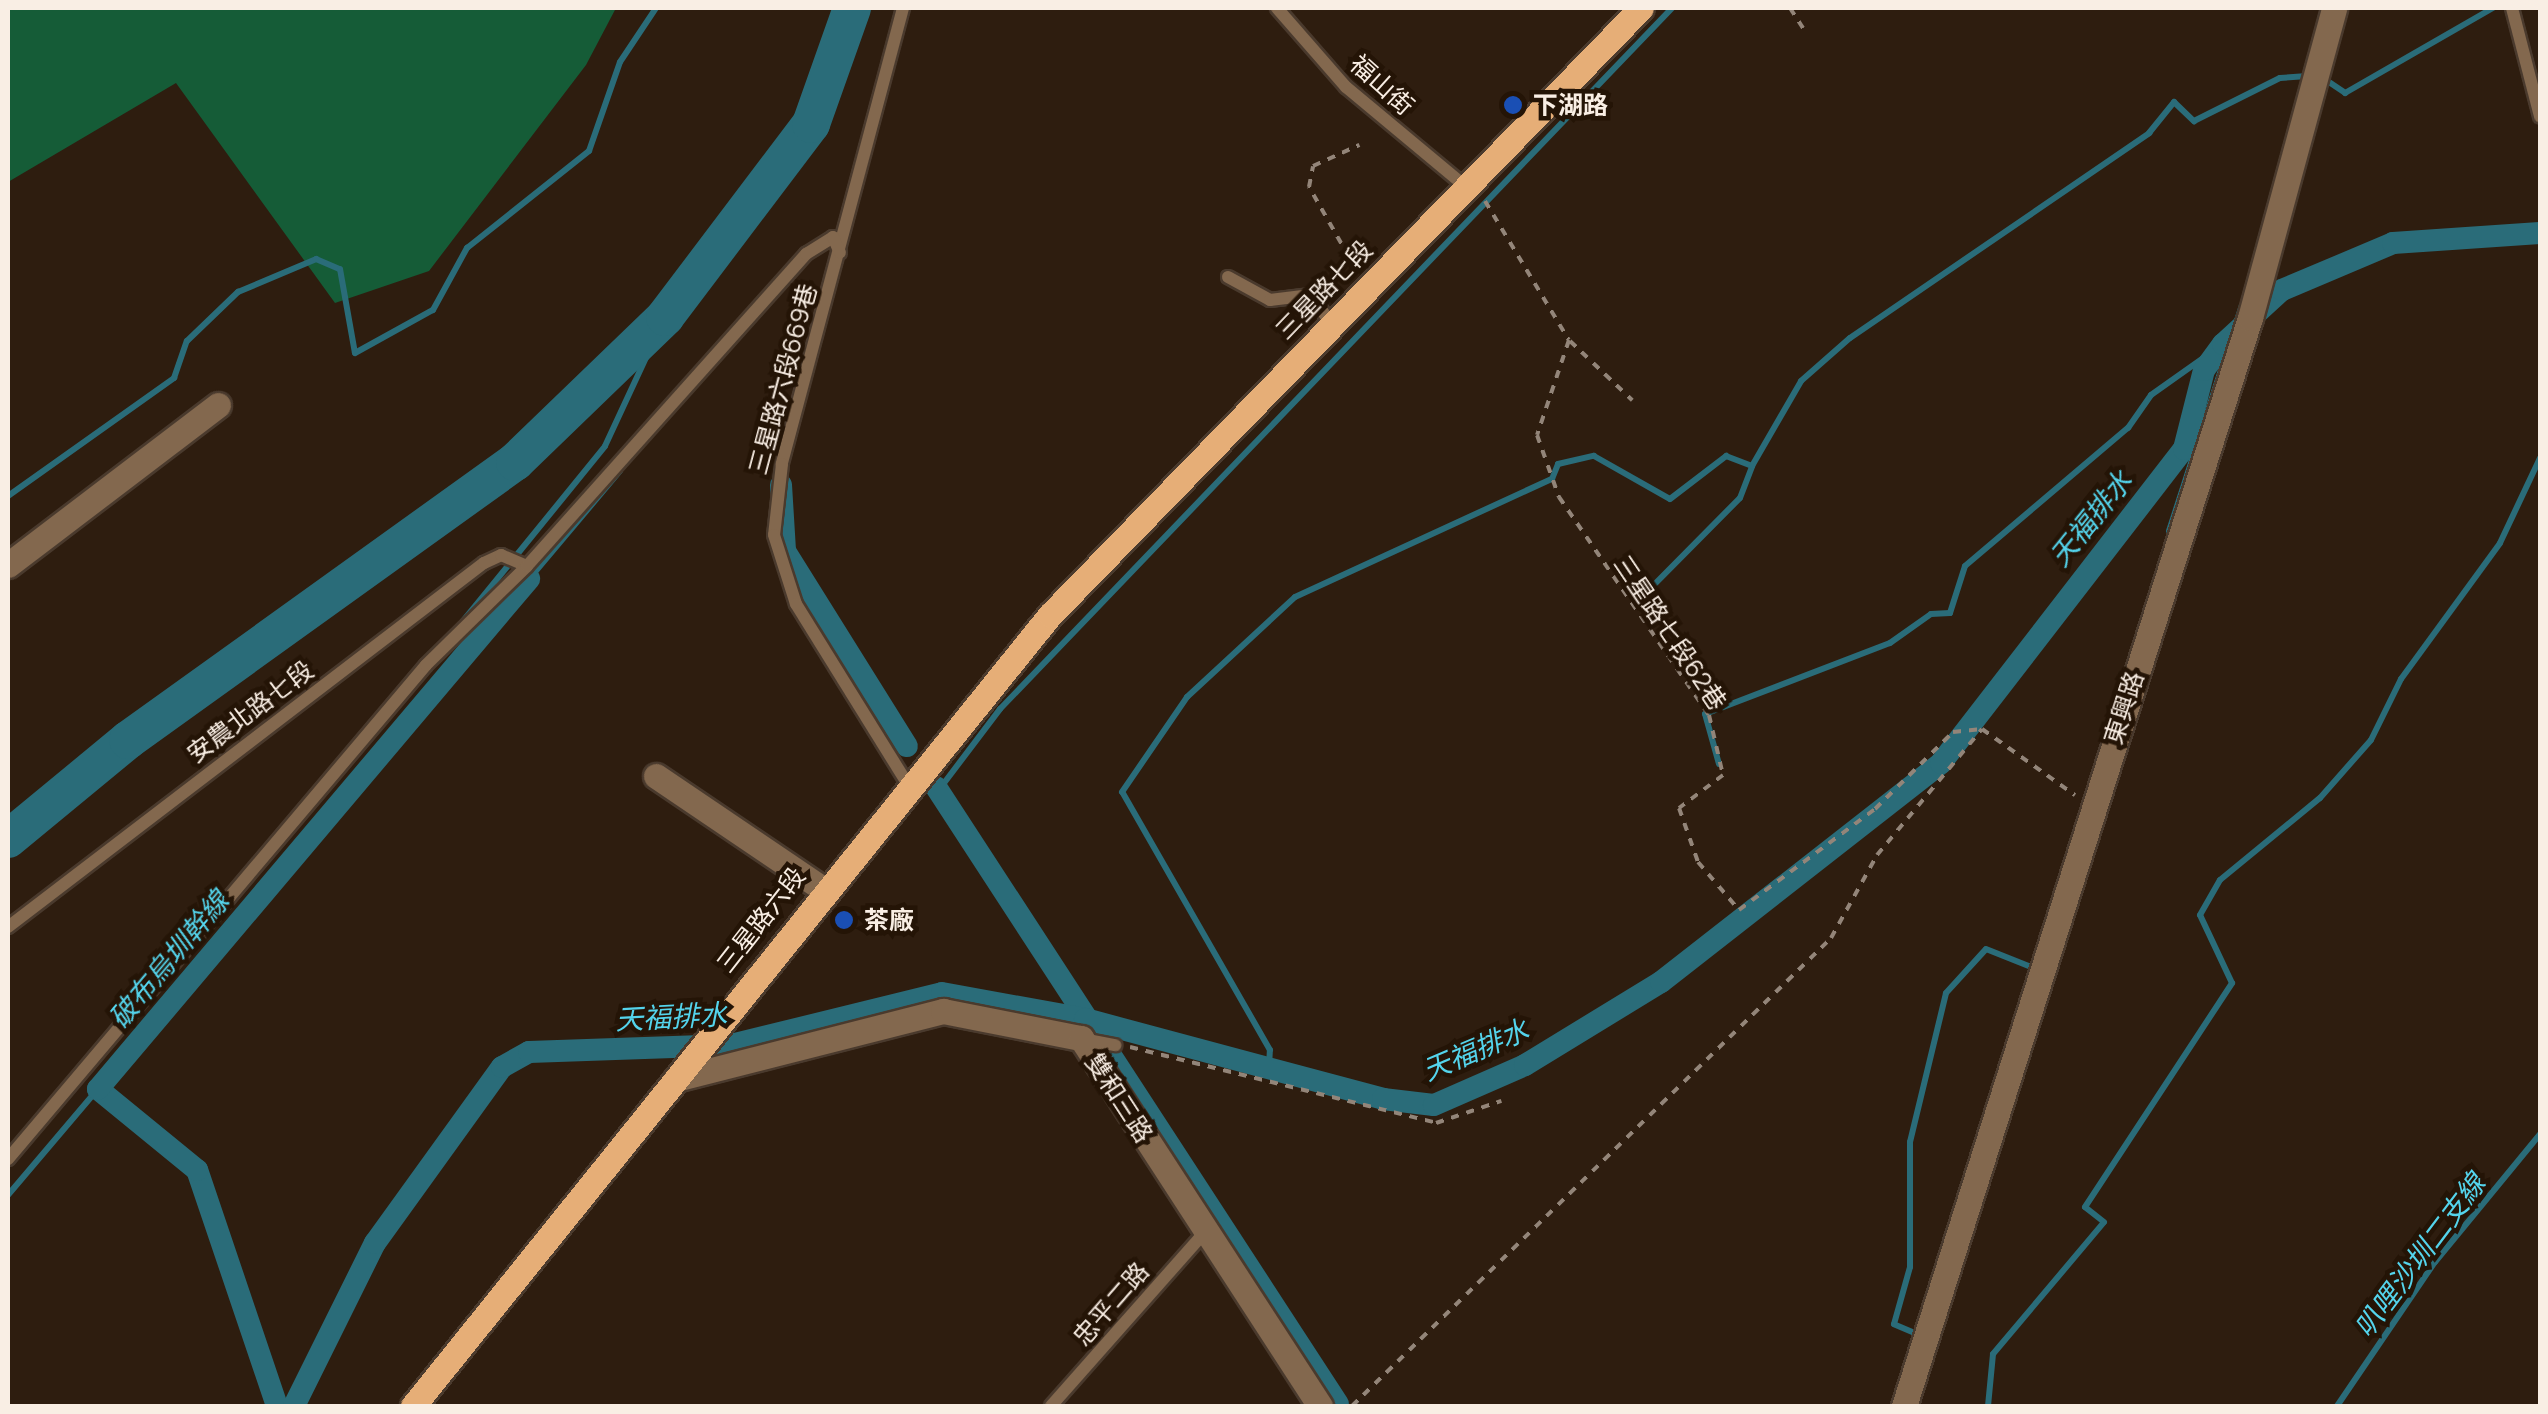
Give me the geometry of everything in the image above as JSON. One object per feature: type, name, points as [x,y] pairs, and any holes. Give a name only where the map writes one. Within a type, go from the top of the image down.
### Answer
[{"type":"main road","name":"三星路七段","points":[[1050,615],[1642,8]]},
{"type":"main road","name":"三星路六段","points":[[413,1406],[917,771],[1050,615]]},
{"type":"street","name":"東興路","points":[[1904,1406],[2246,329],[2334,8]]},
{"type":"street","points":[[8,565],[218,405]]},
{"type":"street","points":[[656,776],[823,889]]},
{"type":"street","name":"雙和三路","points":[[676,1078],[942,1011],[1089,1040],[1205,1232],[1320,1406]]},
{"type":"lane","name":"三星路六段669巷","points":[[902,8],[782,464],[774,536],[796,604],[917,771]]},
{"type":"lane","name":"福山街","points":[[1277,8],[1346,87],[1469,183]]},
{"type":"lane","points":[[2512,8],[2540,116]]},
{"type":"lane","points":[[8,1159],[426,665],[527,566],[806,254],[833,237],[840,253]]},
{"type":"lane","points":[[1228,277],[1270,300],[1311,295],[1332,325]]},
{"type":"lane","name":"安農北路七段","points":[[8,928],[484,563],[501,556],[527,566]]},
{"type":"lane","points":[[1089,1040],[1115,1045]]},
{"type":"lane","name":"忠平二路","points":[[1051,1406],[1205,1232]]},
{"type":"path","points":[[1790,8],[1803,28]]},
{"type":"path","points":[[1358,145],[1312,166],[1308,187],[1368,287]]},
{"type":"path","points":[[1469,183],[1569,340],[1632,400]]},
{"type":"path","name":"三星路七段62巷","points":[[1569,340],[1536,435],[1559,497],[1708,715],[1723,775],[1679,808],[1698,862],[1738,910],[1875,810],[1956,731],[1980,730]]},
{"type":"path","points":[[1352,1406],[1830,938],[1877,854],[1980,730],[2092,808]]},
{"type":"path","points":[[1115,1045],[1243,1068],[1436,1123],[1500,1101]]},
{"type":"green space","points":[[8,8],[616,8],[586,65],[429,271],[335,303],[176,83],[8,182]]},
{"type":"waterway","points":[[8,496],[174,378],[187,341],[238,292],[316,259],[340,269],[355,353],[433,310],[467,248],[589,151],[620,62],[656,8]]},
{"type":"waterway","points":[[8,839],[128,740],[515,462],[665,317],[811,124],[852,8]]},
{"type":"waterway","points":[[938,791],[1000,709],[1672,8]]},
{"type":"waterway","points":[[2323,78],[2345,93],[2493,8]]},
{"type":"waterway","points":[[1269,1067],[1270,1050],[1122,792],[1187,697],[1295,597],[1552,479],[1558,464],[1594,456],[1670,499],[1726,456],[1752,466],[1801,381],[1850,338],[2149,133],[2174,102],[2194,121],[2280,78],[2311,76]]},
{"type":"waterway","name":"天福排水","points":[[294,1406],[375,1243],[502,1067],[529,1052],[731,1045],[942,993],[1085,1019],[1383,1099],[1434,1105],[1525,1065],[1661,982],[1941,763],[2184,449],[2204,370],[2223,344],[2282,290],[2393,243],[2540,233]]},
{"type":"waterway","points":[[2169,531],[2242,305]]},
{"type":"waterway","name":"破布烏圳幹線","points":[[463,621],[605,446],[665,317]]},
{"type":"waterway","points":[[1719,764],[1705,714],[1890,643],[1931,614],[1950,613],[1965,566],[2128,428],[2151,395],[2223,344]]},
{"type":"waterway","points":[[1988,1406],[1993,1354],[2104,1222],[2085,1207],[2232,983],[2200,915],[2220,880],[2320,798],[2371,740],[2401,679],[2500,543],[2540,458]]},
{"type":"waterway","points":[[1635,604],[1740,498],[1752,466]]},
{"type":"waterway","points":[[529,579],[620,471]]},
{"type":"waterway","points":[[781,485],[785,551],[907,746]]},
{"type":"waterway","name":"破布烏圳幹線","points":[[277,1406],[197,1170],[98,1089],[529,579]]},
{"type":"waterway","points":[[936,787],[1338,1404]]},
{"type":"waterway","points":[[1917,1334],[1894,1324],[1910,1267],[1910,1142],[1946,993],[1986,949],[2031,967]]},
{"type":"waterway","points":[[8,1195],[98,1089]]},
{"type":"waterway","name":"叭哩沙圳二支線","points":[[2337,1406],[2435,1262],[2540,1134]]},
{"type":"place","name":"下湖路","points":[[1513,105]]},
{"type":"place","name":"茶廠","points":[[844,920]]}]
